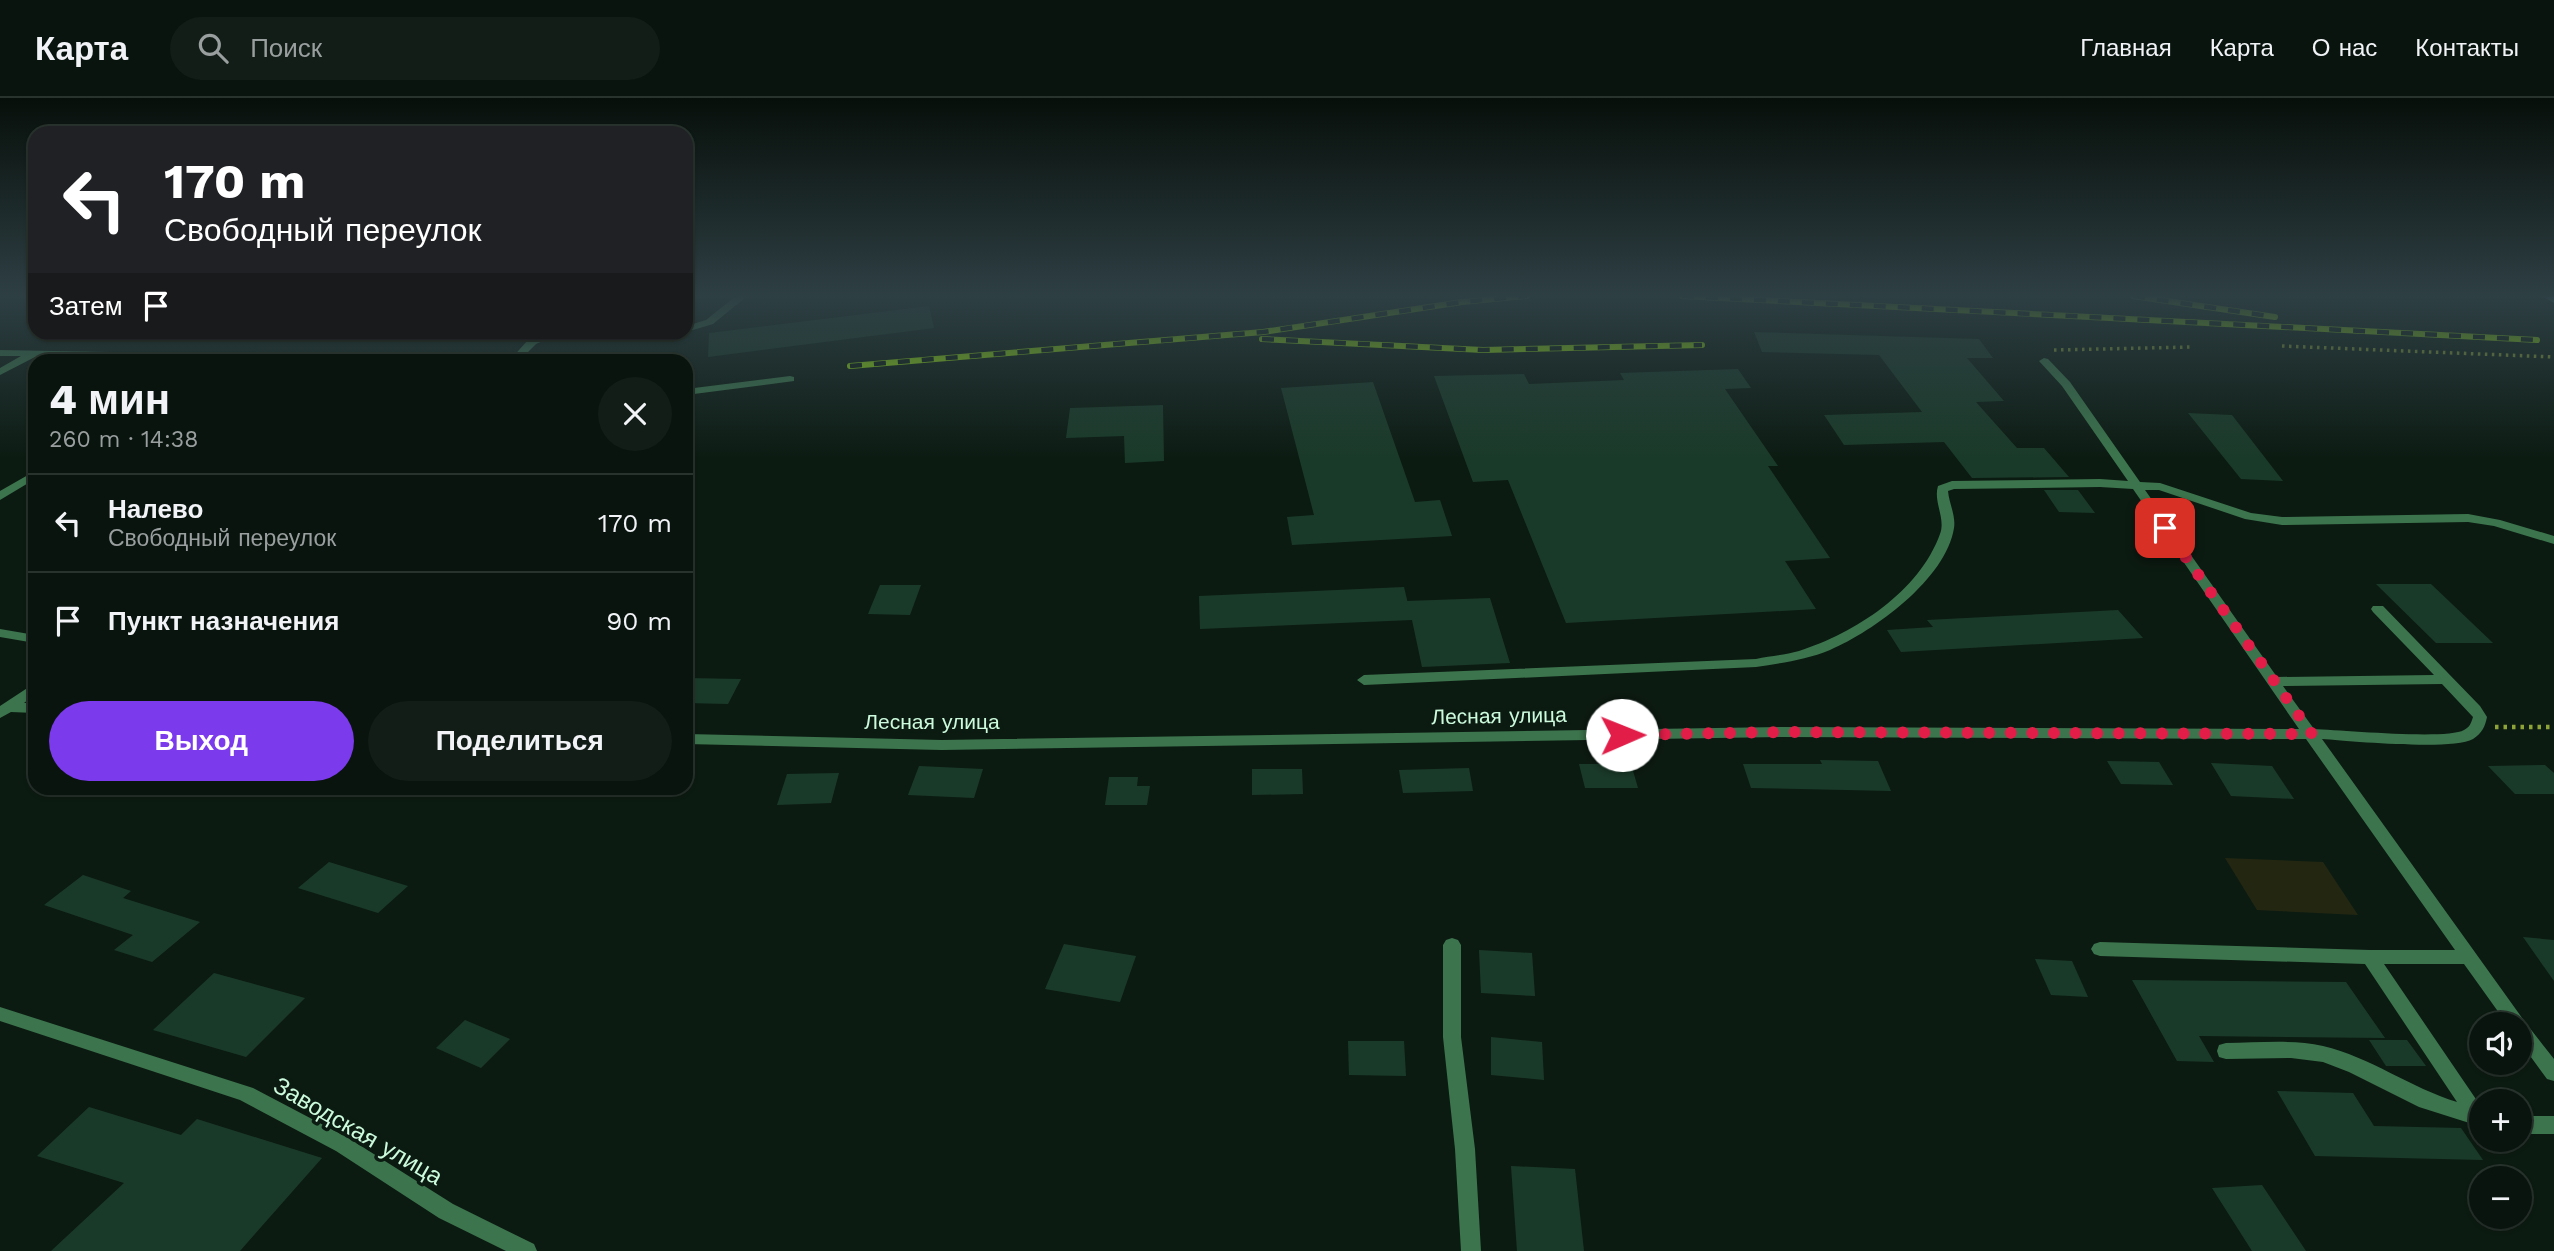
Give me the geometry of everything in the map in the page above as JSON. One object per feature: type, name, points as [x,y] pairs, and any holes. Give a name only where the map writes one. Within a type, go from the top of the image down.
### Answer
[{"type":"lane","points":[[0,353],[28,355]]},
{"type":"lane","points":[[42,354],[114,354]]},
{"type":"lane","points":[[0,372],[28,357]]},
{"type":"lane","points":[[2044,361],[2066,384],[2134,485],[2508,1012]]},
{"type":"lane","points":[[693,392],[790,379]]},
{"type":"lane","points":[[0,496],[28,478]]},
{"type":"lane","points":[[1364,680],[1756,663],[1803,655],[1851,635],[1885,611],[1937,557],[1948,527],[1941,489],[1952,485],[2023,482],[2134,485],[2180,492],[2263,519],[2468,518],[2554,540]]},
{"type":"lane","points":[[2378,609],[2475,709],[2480,717],[2478,727]]},
{"type":"lane","points":[[0,633],[28,638]]},
{"type":"lane","points":[[2273,682],[2446,679]]},
{"type":"lane","points":[[4,710],[28,693]]},
{"type":"lane","points":[[4,710],[28,708]]},
{"type":"lane","name":"Лесная улица","points":[[693,739],[942,745],[1781,732],[2312,734],[2441,740],[2467,736],[2478,727]]},
{"type":"lane","points":[[1452,945],[1452,1037],[1465,1149],[1471,1251]]},
{"type":"lane","points":[[2100,949],[2370,957],[2467,957]]},
{"type":"lane","points":[[2370,957],[2469,1103]]},
{"type":"lane","name":"Заводская улица","points":[[0,1014],[246,1094],[343,1145],[446,1211],[527,1251]]},
{"type":"lane","points":[[2532,1044],[2554,1073]]},
{"type":"lane","points":[[2226,1051],[2291,1050],[2323,1054],[2356,1066],[2426,1101],[2469,1115]]},
{"type":"lane","points":[[2532,1125],[2554,1125]]},
{"type":"path","points":[[2044,361],[2039,356],[2041,351],[2058,350]]},
{"type":"path","points":[[2376,350],[2554,357]]},
{"type":"path","points":[[2478,727],[2554,727]]},
{"type":"green space","points":[[2225,858],[2323,862],[2358,915],[2257,910]]},
{"type":"building","points":[[708,350],[764,350],[708,357]]},
{"type":"building","points":[[1761,350],[1987,350],[1993,358],[1967,358],[2004,401],[1976,402],[2017,448],[2044,448],[2069,477],[1972,478],[1944,442],[1844,445],[1824,415],[1922,412],[1879,355],[1762,352]]},
{"type":"building","points":[[1738,369],[1751,388],[1725,389],[1778,466],[1768,466],[1830,558],[1785,561],[1816,609],[1566,623],[1508,480],[1473,482],[1434,376],[1524,374],[1529,384],[1624,380],[1620,373]]},
{"type":"building","points":[[1373,382],[1415,502],[1440,500],[1452,536],[1292,545],[1287,517],[1314,515],[1281,388]]},
{"type":"building","points":[[1163,405],[1164,461],[1125,463],[1124,436],[1066,438],[1070,408]]},
{"type":"building","points":[[2188,413],[2232,415],[2283,481],[2241,479]]},
{"type":"building","points":[[2044,490],[2078,490],[2095,513],[2059,512]]},
{"type":"building","points":[[2376,584],[2431,584],[2493,643],[2436,643]]},
{"type":"building","points":[[880,585],[921,585],[910,615],[868,614]]},
{"type":"building","points":[[1404,587],[1407,601],[1490,598],[1510,663],[1422,667],[1412,620],[1200,629],[1199,596]]},
{"type":"building","points":[[2118,610],[2143,638],[1901,652],[1887,630],[1933,627],[1927,620]]},
{"type":"building","points":[[693,678],[741,679],[728,704],[693,703]]},
{"type":"building","points":[[1820,760],[1878,761],[1891,791],[1751,788],[1743,764],[1822,764]]},
{"type":"building","points":[[2107,761],[2159,762],[2173,785],[2121,784]]},
{"type":"building","points":[[2211,763],[2272,766],[2294,799],[2231,796]]},
{"type":"building","points":[[1579,764],[1631,764],[1638,788],[1585,788]]},
{"type":"building","points":[[2545,765],[2554,773],[2554,794],[2515,794],[2488,766]]},
{"type":"building","points":[[919,766],[983,769],[974,798],[908,795]]},
{"type":"building","points":[[1469,768],[1473,791],[1403,793],[1399,770]]},
{"type":"building","points":[[1252,769],[1302,769],[1303,794],[1252,795]]},
{"type":"building","points":[[839,773],[831,803],[777,805],[787,774]]},
{"type":"building","points":[[1109,777],[1138,777],[1137,786],[1150,786],[1147,805],[1105,805]]},
{"type":"building","points":[[329,862],[408,886],[378,913],[298,888]]},
{"type":"building","points":[[83,875],[131,891],[123,898],[200,922],[152,962],[114,950],[133,935],[44,905]]},
{"type":"building","points":[[2523,937],[2554,940],[2554,981]]},
{"type":"building","points":[[1064,944],[1136,956],[1120,1002],[1045,989]]},
{"type":"building","points":[[1479,950],[1532,953],[1535,996],[1481,993]]},
{"type":"building","points":[[2035,959],[2072,961],[2088,997],[2051,995]]},
{"type":"building","points":[[214,973],[305,998],[246,1057],[153,1030]]},
{"type":"building","points":[[2132,980],[2346,982],[2385,1038],[2199,1036],[2214,1062],[2177,1061]]},
{"type":"building","points":[[465,1020],[510,1039],[481,1068],[436,1048]]},
{"type":"building","points":[[1491,1037],[1542,1042],[1544,1080],[1491,1075]]},
{"type":"building","points":[[2369,1040],[2407,1040],[2426,1066],[2386,1066]]},
{"type":"building","points":[[1348,1041],[1404,1041],[1406,1076],[1349,1075]]},
{"type":"building","points":[[2277,1091],[2353,1093],[2374,1126],[2461,1128],[2469,1140],[2469,1152],[2478,1152],[2483,1160],[2315,1156]]},
{"type":"building","points":[[89,1107],[181,1135],[197,1119],[322,1158],[240,1251],[51,1251],[124,1183],[37,1156]]},
{"type":"building","points":[[1511,1166],[1575,1169],[1584,1251],[1517,1251]]},
{"type":"building","points":[[2262,1185],[2306,1251],[2252,1251],[2212,1188]]},
{"type":"railway","points":[[850,366],[1047,350]]},
{"type":"railway","points":[[1479,350],[1491,350]]},
{"type":"route","points":[[1622,735],[1781,732],[2312,734],[2165,528]]}]
